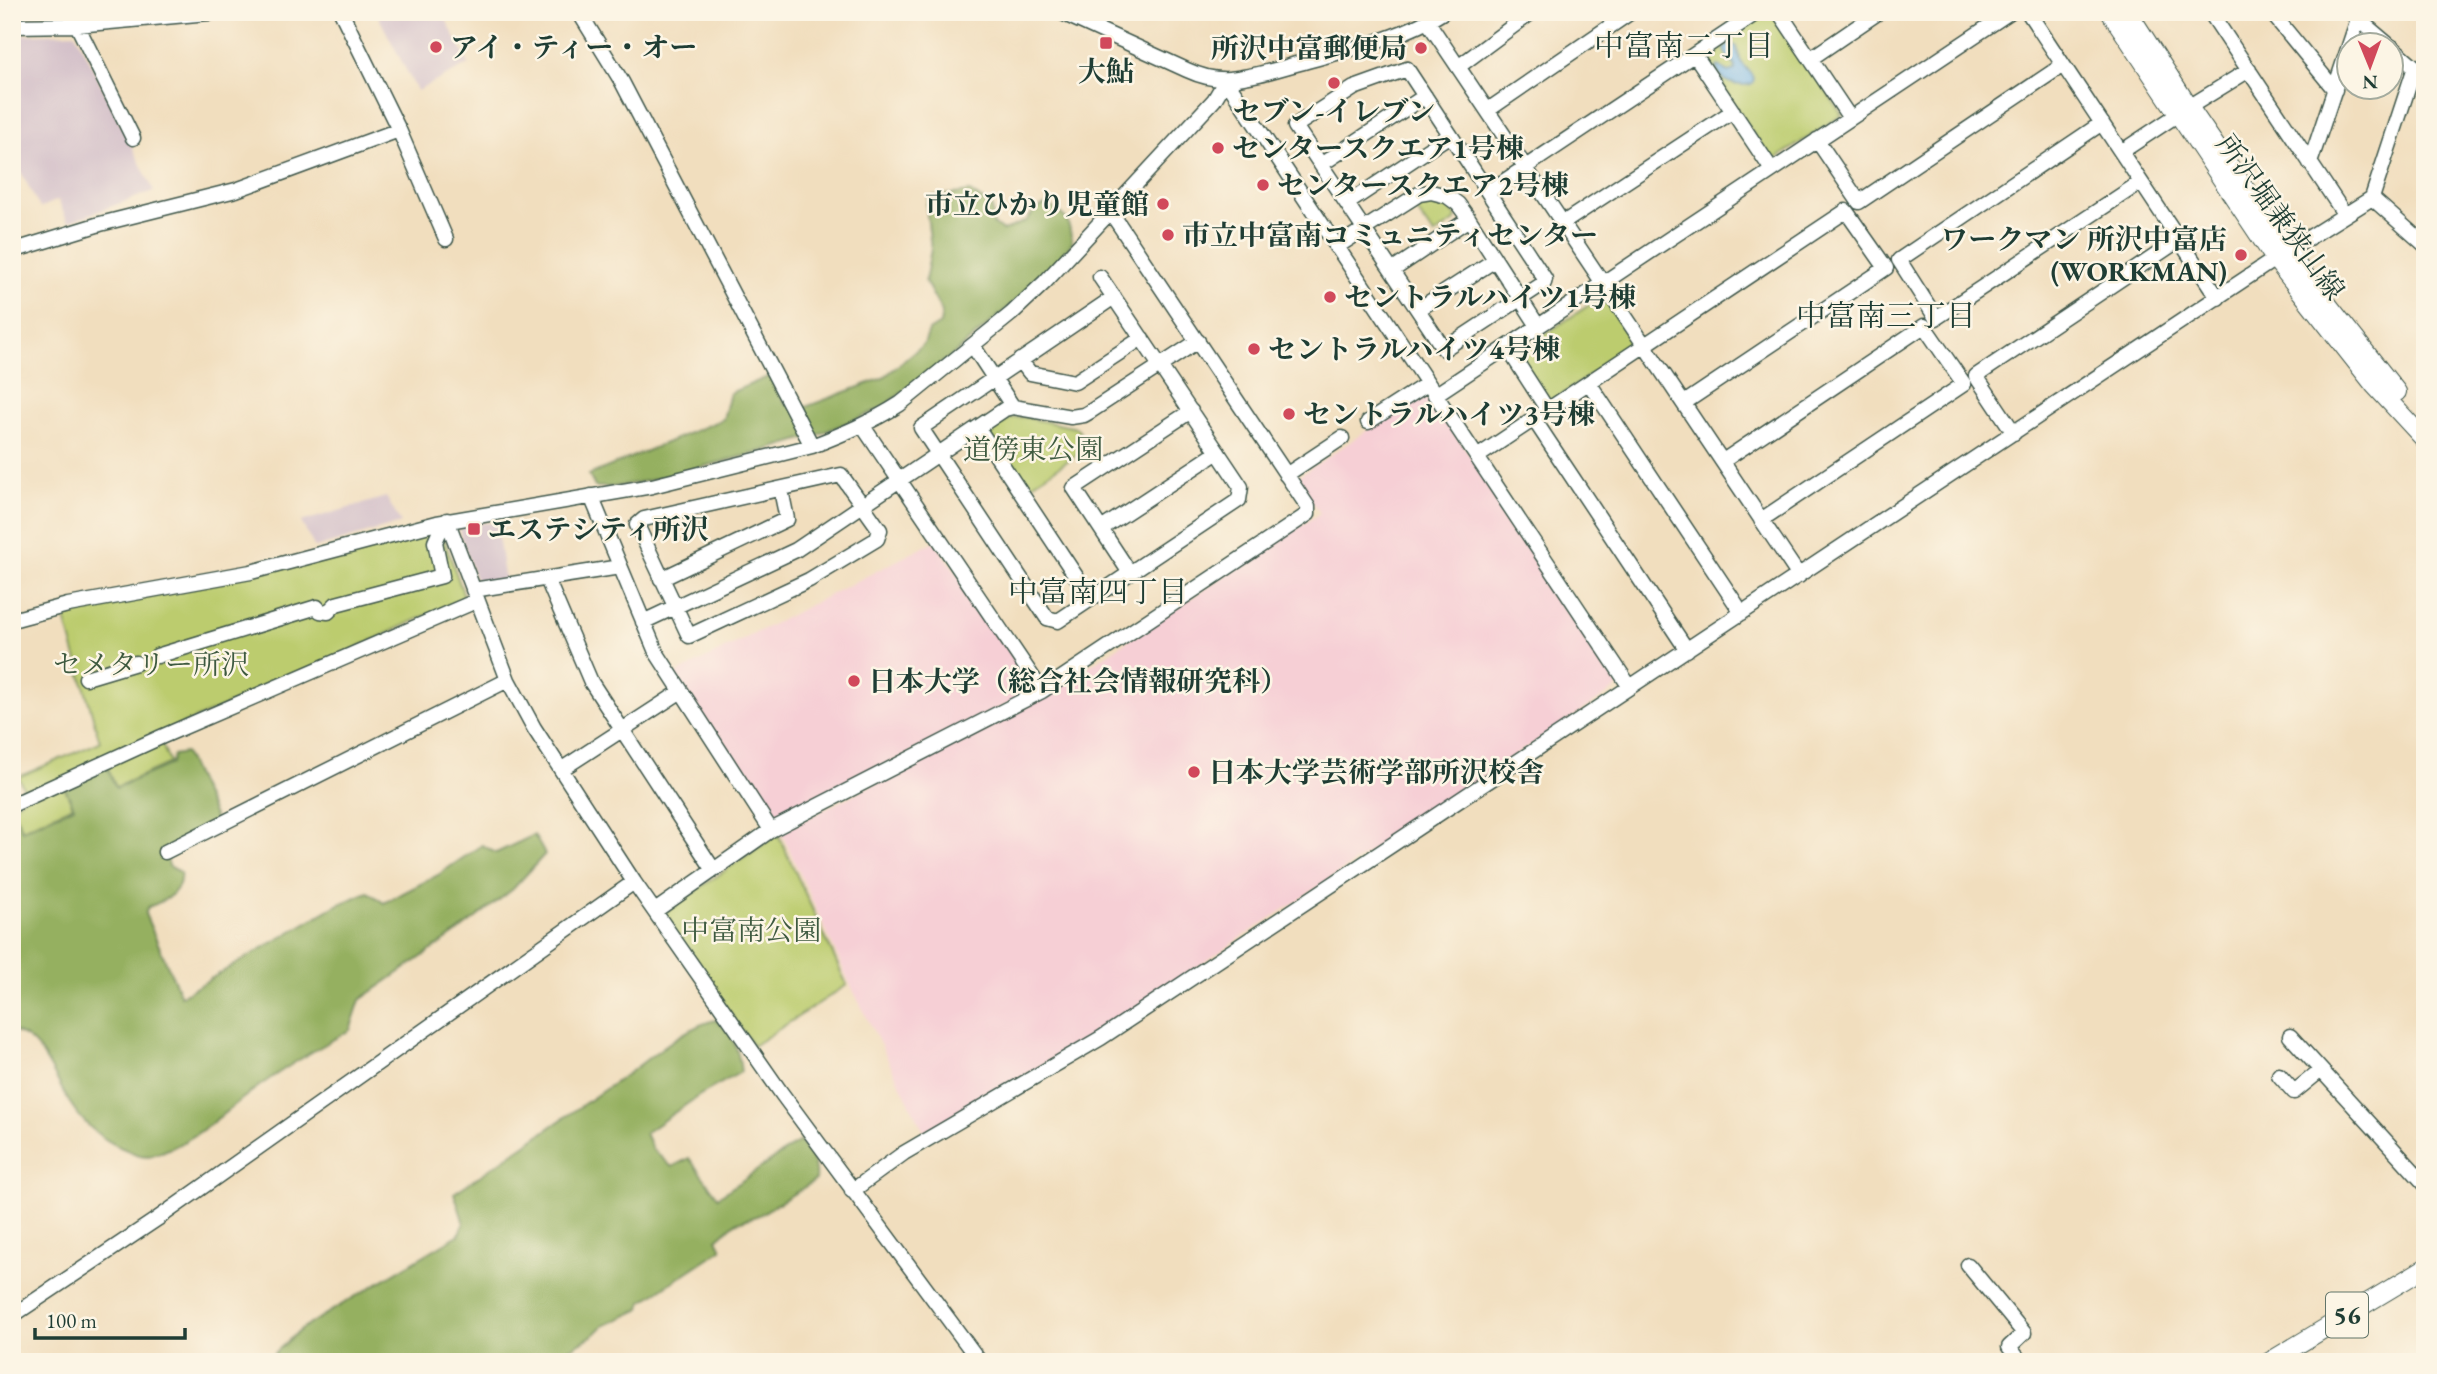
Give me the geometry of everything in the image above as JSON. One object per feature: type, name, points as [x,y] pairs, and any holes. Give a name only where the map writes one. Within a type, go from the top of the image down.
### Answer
[{"type":"main road","name":"所沢堀兼狭山線","points":[[2110,12],[2183,111],[2375,386],[2425,440]]},
{"type":"main road","name":"所沢堀兼狭山線","points":[[2128,12],[2183,111]]},
{"type":"main road","name":"所沢堀兼狭山線","points":[[2281,255],[2425,422]]},
{"type":"main road","name":"56","points":[[2269,1362],[2425,1268]]},
{"type":"street","points":[[12,26],[76,25],[219,12]]},
{"type":"street","points":[[341,12],[399,130],[446,239]]},
{"type":"street","points":[[579,12],[622,82],[812,446]]},
{"type":"street","points":[[1059,12],[1187,71],[1203,77],[1226,79],[1252,76],[1384,39],[1443,12]]},
{"type":"street","points":[[1458,67],[1532,12]]},
{"type":"street","points":[[1488,110],[1632,12]]},
{"type":"street","points":[[1488,192],[1695,55],[1739,18],[1758,12]]},
{"type":"street","points":[[1779,12],[1850,118]]},
{"type":"street","points":[[1810,59],[1879,12]]},
{"type":"street","points":[[1368,422],[1507,347],[2010,12]]},
{"type":"street","points":[[2028,12],[2217,298]]},
{"type":"street","points":[[2210,12],[2345,215]]},
{"type":"street","points":[[2271,12],[2335,90]]},
{"type":"street","points":[[2310,163],[2335,90],[2354,16],[2374,32]]},
{"type":"street","points":[[1423,20],[1526,166],[1799,576]]},
{"type":"street","points":[[76,25],[133,138]]},
{"type":"street","points":[[1695,55],[1772,170]]},
{"type":"street","points":[[2406,59],[2415,67],[2406,94]]},
{"type":"street","points":[[1817,140],[1859,202],[2063,65]]},
{"type":"street","points":[[1407,69],[1450,135],[1545,279],[1544,283],[1444,349],[1349,203],[1295,126],[1354,88],[1407,69]]},
{"type":"street","points":[[2121,152],[2249,70]]},
{"type":"street","points":[[12,620],[68,605],[251,572],[443,527],[652,486],[812,446],[862,425],[900,404],[973,346],[1045,282],[1214,100],[1226,79]]},
{"type":"street","points":[[1226,79],[1630,687]]},
{"type":"street","points":[[1322,164],[1425,96]]},
{"type":"street","points":[[852,1191],[904,1153],[1101,1038],[2281,255],[2372,198],[2404,102]]},
{"type":"street","points":[[1563,223],[1733,111]]},
{"type":"street","points":[[2102,123],[1899,260],[1936,318],[2141,182]]},
{"type":"street","points":[[12,251],[100,224],[236,190],[399,130]]},
{"type":"street","points":[[1349,203],[1450,135]]},
{"type":"street","points":[[1336,247],[1412,197],[1424,193],[1447,196],[1458,204],[1469,219],[1538,326]]},
{"type":"street","points":[[2372,198],[2425,245]]},
{"type":"street","points":[[655,911],[771,830],[1042,691],[1308,514],[1308,507],[1110,211]]},
{"type":"street","points":[[1477,457],[1846,211],[1886,268],[1684,403]]},
{"type":"street","points":[[1393,270],[1469,219]]},
{"type":"street","points":[[2014,433],[1976,376],[2179,240]]},
{"type":"street","points":[[1419,309],[1495,260]]},
{"type":"street","points":[[1100,277],[1114,297],[1142,338],[1241,487],[1239,500],[1058,621],[1047,618],[921,428],[1114,297]]},
{"type":"street","points":[[1723,461],[1924,326],[1964,384],[1761,520]]},
{"type":"street","points":[[1020,360],[1030,373],[1075,382],[1142,338]]},
{"type":"street","points":[[643,622],[796,550],[1005,409],[1013,407],[1071,416],[1084,415],[1198,341]]},
{"type":"street","points":[[973,346],[1013,407]]},
{"type":"street","points":[[1507,347],[1547,409]]},
{"type":"street","points":[[1589,383],[1742,613]]},
{"type":"street","points":[[1130,573],[1074,488],[1191,411]]},
{"type":"street","points":[[1533,418],[1687,650]]},
{"type":"street","points":[[862,425],[1042,691]]},
{"type":"street","points":[[978,428],[1091,599]]},
{"type":"street","points":[[1286,475],[1342,438]]},
{"type":"street","points":[[1101,529],[1218,452]]},
{"type":"street","points":[[841,475],[880,530],[877,538],[809,580],[689,636],[637,525],[644,519],[781,489],[841,475]]},
{"type":"street","points":[[661,579],[787,519],[781,489]]},
{"type":"street","points":[[591,496],[656,652],[771,830]]},
{"type":"street","points":[[443,527],[508,680],[534,727],[634,882],[852,1191],[980,1362]]},
{"type":"street","points":[[157,656],[317,607],[320,611],[328,612],[336,604],[443,576],[435,542],[443,527]]},
{"type":"street","points":[[12,805],[474,596],[620,566]]},
{"type":"street","points":[[547,579],[591,682],[713,869]]},
{"type":"street","points":[[86,678],[136,663]]},
{"type":"street","points":[[165,852],[508,680]]},
{"type":"street","points":[[562,769],[680,692]]},
{"type":"street","points":[[12,1316],[169,1211],[634,882]]},
{"type":"street","points":[[2290,1036],[2425,1184]]},
{"type":"street","points":[[2279,1075],[2294,1092],[2321,1070]]},
{"type":"street","points":[[1968,1265],[2024,1333],[2009,1347],[2021,1362]]},
{"type":"shaded area","points":[[376,12],[442,12],[469,64],[417,91]]},
{"type":"shaded area","points":[[75,33],[154,191],[68,222],[58,200],[40,208],[12,155],[12,35]]},
{"type":"shaded area","name":"日本大学芸術学部所沢校舎","points":[[1423,393],[1433,408],[1438,408],[1624,683],[1103,1030],[925,1134],[850,984],[781,832],[1044,696],[1320,513],[1296,478]]},
{"type":"shaded area","points":[[386,497],[401,523],[315,548],[301,522]]},
{"type":"shaded area","points":[[496,523],[505,581],[477,583],[460,533],[461,528]]},
{"type":"shaded area","name":"日本大学（総合社会情報研究科）","points":[[935,541],[1034,687],[1032,692],[772,822],[674,675]]},
{"type":"green space","points":[[1766,12],[1775,12],[1842,115],[1771,162],[1703,55]]},
{"type":"green space","points":[[970,192],[992,207],[993,224],[1003,231],[1026,221],[1035,210],[1047,204],[1066,219],[1072,243],[1047,274],[959,350],[878,410],[817,435],[651,480],[614,487],[595,487],[589,475],[723,419],[730,393],[770,376],[785,404],[803,408],[883,378],[924,344],[929,331],[940,324],[942,312],[925,281],[931,249],[926,205],[929,197]]},
{"type":"green space","points":[[1426,201],[1442,203],[1456,216],[1455,221],[1434,235],[1414,207]]},
{"type":"green space","points":[[1606,294],[1638,342],[1551,402],[1515,354]]},
{"type":"green space","name":"道傍東公園","points":[[1023,417],[1077,428],[1089,447],[1023,490],[987,433],[1011,418]]},
{"type":"green space","name":"セメタリー所沢","points":[[434,530],[443,536],[463,598],[158,735],[170,763],[116,787],[105,763],[62,783],[73,806],[22,829],[12,808],[27,795],[18,777],[100,742],[64,615]]},
{"type":"green space","points":[[185,753],[216,820],[167,858],[169,866],[180,872],[179,885],[172,895],[148,907],[145,914],[181,996],[335,906],[368,892],[384,903],[438,875],[482,845],[496,853],[534,835],[545,854],[513,889],[459,931],[360,1000],[350,1030],[275,1075],[192,1137],[166,1150],[144,1156],[114,1144],[87,1124],[70,1103],[40,1050],[22,1035],[12,1031],[12,809],[22,830],[74,807],[63,784],[106,764],[116,788],[171,764],[173,755]]},
{"type":"green space","name":"中富南公園","points":[[778,834],[847,985],[753,1046],[662,914]]},
{"type":"green space","points":[[716,1020],[727,1030],[734,1043],[741,1072],[700,1095],[645,1133],[652,1149],[672,1167],[689,1158],[718,1197],[800,1141],[814,1163],[816,1180],[759,1215],[735,1223],[717,1239],[722,1249],[642,1302],[641,1309],[603,1326],[595,1334],[560,1355],[558,1362],[265,1362],[301,1329],[458,1235],[464,1223],[454,1193],[673,1040]]},
{"type":"water","points":[[1730,44],[1736,46],[1741,62],[1750,72],[1754,80],[1751,84],[1730,83],[1716,68],[1719,66],[1728,72],[1735,70],[1724,49]]},
{"type":"place","name":"大鮎","points":[[1106,43]]},
{"type":"place","name":"アイ・ティー・オー","points":[[436,47]]},
{"type":"place","name":"所沢中富郵便局","points":[[1421,48]]},
{"type":"place","name":"セブン-イレブン","points":[[1334,83]]},
{"type":"place","name":"センタースクエア1号棟","points":[[1218,148]]},
{"type":"place","name":"センタースクエア2号棟","points":[[1263,185]]},
{"type":"place","name":"市立ひかり児童館","points":[[1163,204]]},
{"type":"place","name":"市立中富南コミュニティセンター","points":[[1168,235]]},
{"type":"place","name":"ワークマン 所沢中富店 (WORKMAN)","points":[[2241,255]]},
{"type":"place","name":"セントラルハイツ1号棟","points":[[1330,297]]},
{"type":"place","name":"セントラルハイツ4号棟","points":[[1254,349]]},
{"type":"place","name":"セントラルハイツ3号棟","points":[[1289,414]]},
{"type":"place","name":"エステシティ所沢","points":[[474,529]]},
{"type":"place","name":"日本大学（総合社会情報研究科）","points":[[854,681]]},
{"type":"place","name":"日本大学芸術学部所沢校舎","points":[[1194,772]]},
{"type":"district","name":"中富南二丁目","points":[[1684,45]]},
{"type":"district","name":"中富南三丁目","points":[[1886,315]]},
{"type":"district","name":"中富南四丁目","points":[[1098,591]]}]
